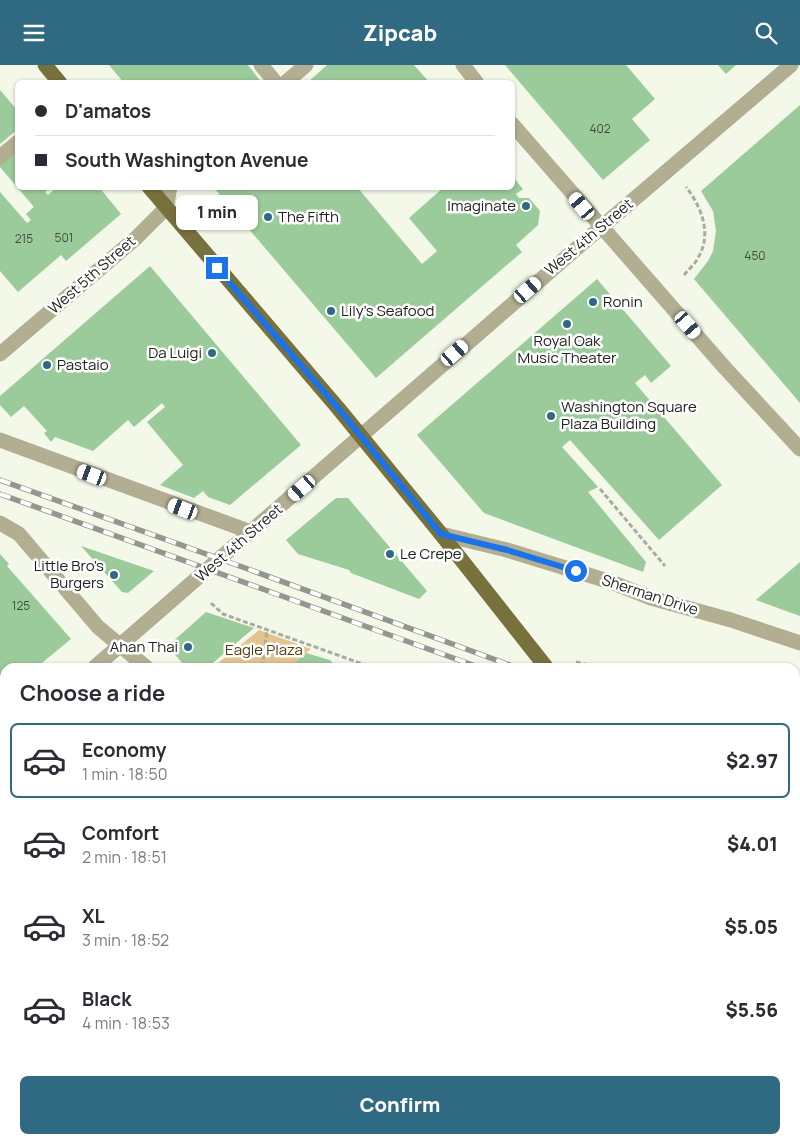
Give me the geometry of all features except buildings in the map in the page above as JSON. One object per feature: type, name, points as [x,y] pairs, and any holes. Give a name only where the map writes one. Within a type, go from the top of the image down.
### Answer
[{"type":"main road","points":[[45,65],[58,80]]},
{"type":"main road","points":[[151,190],[360,436],[441,534],[543,663]]},
{"type":"street","points":[[288,80],[306,65]]},
{"type":"street","name":"West 4th Street","points":[[100,663],[791,65]]},
{"type":"street","points":[[264,66],[274,80]]},
{"type":"street","points":[[515,127],[725,368],[800,449]]},
{"type":"street","points":[[0,157],[15,144]]},
{"type":"street","points":[[166,208],[169,190]]},
{"type":"street","name":"West 5th Street","points":[[0,354],[136,238],[166,208]]},
{"type":"street","points":[[0,440],[250,532]]},
{"type":"street","points":[[0,523],[19,534],[98,627],[141,663]]},
{"type":"street","name":"Sherman Drive","points":[[441,534],[507,550],[611,582],[651,598],[731,620],[800,643]]},
{"type":"path","points":[[684,275],[699,257],[705,240],[703,215],[696,200],[686,187]]},
{"type":"path","points":[[600,489],[665,566]]},
{"type":"path","points":[[211,603],[223,614],[359,663]]},
{"type":"path","points":[[263,663],[267,631]]},
{"type":"path","points":[[576,662],[580,663]]},
{"type":"green space","name":"Eagle Plaza","points":[[259,630],[311,649],[294,663],[218,663]]},
{"type":"railway","points":[[0,480],[504,663]]},
{"type":"railway","points":[[0,494],[467,663]]},
{"type":"place","name":"Imaginate","points":[[526,206]]},
{"type":"place","name":"The Fifth","points":[[268,217]]},
{"type":"place","name":"Ronin","points":[[593,302]]},
{"type":"place","name":"Lily's Seafood","points":[[331,311]]},
{"type":"place","name":"Royal Oak Music Theater","points":[[567,324]]},
{"type":"place","name":"Da Luigi","points":[[212,353]]},
{"type":"place","name":"Pastaio","points":[[47,365]]},
{"type":"place","name":"Washington Square Plaza Building","points":[[551,416]]},
{"type":"place","name":"Le Crepe","points":[[390,554]]},
{"type":"place","name":"Little Bro's Burgers","points":[[114,575]]},
{"type":"place","name":"Ahan Thai","points":[[188,647]]},
{"type":"route","points":[[217,268],[338,408],[441,534],[507,550],[576,571]]}]
